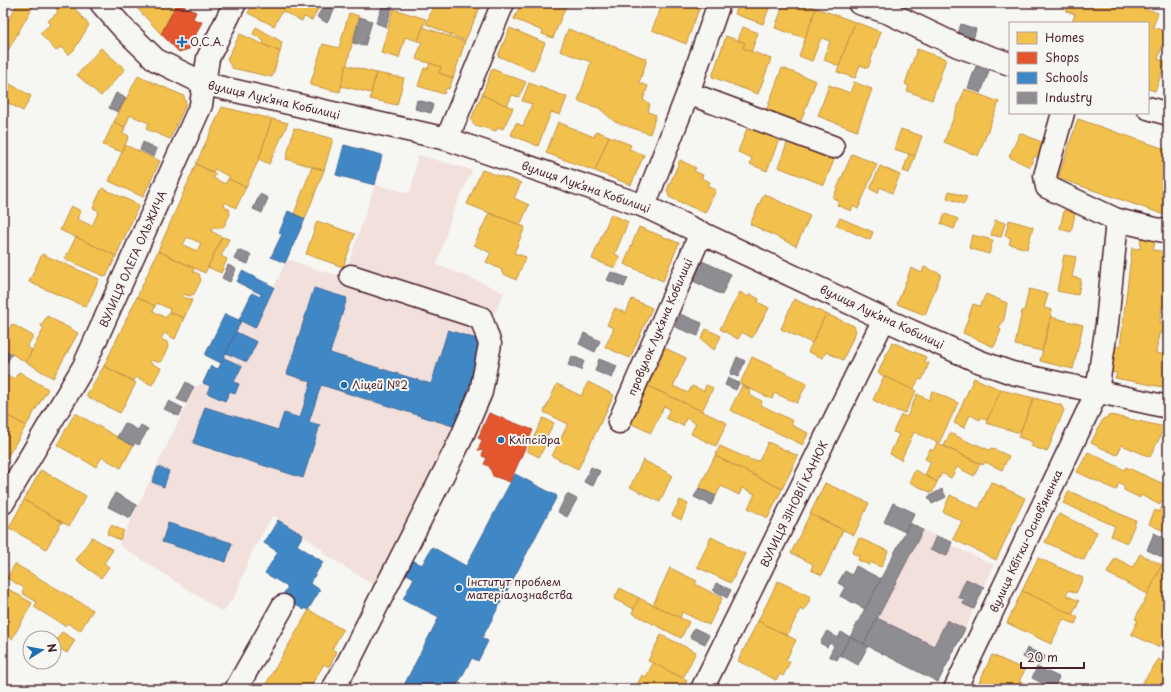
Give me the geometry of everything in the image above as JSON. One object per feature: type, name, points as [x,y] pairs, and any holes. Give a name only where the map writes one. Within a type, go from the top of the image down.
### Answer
[{"type":"street","name":"вулиця Лукʼяна Кобилиці","points":[[101,3],[123,28],[156,60],[205,84],[447,139],[644,206],[884,319],[978,361],[1012,372],[1168,407]]},
{"type":"street","name":"ВУЛИЦЯ ОЛЕГА ОЛЬЖИЧА","points":[[3,503],[84,366],[202,105],[208,58],[235,3]]},
{"type":"street","points":[[447,139],[502,3]]},
{"type":"street","points":[[644,206],[688,93],[719,3]]},
{"type":"street","points":[[858,3],[889,14],[958,46],[1009,64]]},
{"type":"street","points":[[688,93],[833,147]]},
{"type":"street","points":[[1149,108],[1168,114]]},
{"type":"street","points":[[1063,114],[1045,176],[1047,187],[1117,220],[1168,232]]},
{"type":"street","name":"вулиця Квітки-Основʼяненка","points":[[955,689],[1097,392],[1107,324],[1117,220]]},
{"type":"street","name":"провулок Лукʼяна Кобилиці","points":[[619,422],[701,233]]},
{"type":"street","points":[[334,689],[350,661],[460,441],[481,392],[490,344],[481,318],[351,276]]},
{"type":"street","name":"ВУЛИЦЯ ЗІНОВІЇ КАНЮК","points":[[702,689],[884,319]]},
{"type":"street","points":[[236,689],[282,606]]},
{"type":"shaded area","name":"Ліцей №2","points":[[418,155],[472,170],[452,214],[437,265],[504,293],[491,320],[501,343],[487,391],[446,492],[431,526],[412,560],[375,586],[323,553],[322,549],[273,515],[252,552],[235,596],[223,612],[119,545],[195,387],[203,383],[218,369],[241,321],[255,327],[287,259],[344,277],[375,185],[410,193]]},
{"type":"shaded area","points":[[910,523],[952,542],[951,545],[994,565],[965,629],[938,682],[850,637]]},
{"type":"building: Homes","points":[[18,3],[35,3],[3,59],[3,22],[6,24]]},
{"type":"building: Homes","points":[[63,3],[70,3],[89,25],[74,50],[68,55],[61,47],[56,51],[40,33],[51,24],[48,21],[58,12],[56,9]]},
{"type":"building: Homes","points":[[142,3],[177,3],[161,34],[137,8]]},
{"type":"building: Homes","points":[[253,3],[312,3],[319,7],[312,20],[304,17],[302,21],[282,11],[274,26],[248,13]]},
{"type":"building: Homes","points":[[435,3],[482,3],[465,41],[426,24]]},
{"type":"building: Homes","points":[[521,3],[567,3],[553,38],[542,34],[543,31],[514,19]]},
{"type":"building: Homes","points":[[582,3],[598,3],[595,9]]},
{"type":"building: Homes","points":[[663,3],[682,3],[699,9],[686,44],[652,30]]},
{"type":"building: Homes","points":[[701,3],[699,9],[685,4]]},
{"type":"building: Homes","points":[[739,3],[771,3],[763,24],[735,14]]},
{"type":"building: Homes","points":[[784,3],[801,3],[816,8],[805,38],[775,28]]},
{"type":"building: Homes","points":[[1069,3],[1129,3],[1158,13],[1153,27],[1167,32],[1158,59],[1166,62],[1155,91],[1149,89],[1149,22],[1072,22],[1075,14],[1066,11]]},
{"type":"building: Homes","points":[[816,8],[855,22],[839,66],[824,60],[830,41],[821,38],[812,61],[799,56]]},
{"type":"building: Homes","points":[[393,9],[426,19],[418,41],[405,37],[399,58],[381,53]]},
{"type":"building: Homes","points":[[349,13],[359,16],[340,92],[310,85],[323,44],[339,48]]},
{"type":"building: Homes","points":[[855,22],[881,32],[868,68],[860,65],[855,78],[837,72]]},
{"type":"building: Homes","points":[[256,27],[282,42],[280,52],[263,44],[264,41],[253,34]]},
{"type":"building: Homes","points":[[423,27],[465,42],[453,78],[439,73],[441,67],[416,59],[422,42],[418,41]]},
{"type":"building: Homes","points":[[743,27],[758,33],[751,52],[743,48],[745,43],[738,40]]},
{"type":"building: Homes","points":[[510,28],[545,43],[533,71],[498,56]]},
{"type":"building: Homes","points":[[568,29],[647,59],[639,83],[648,86],[643,100],[650,104],[648,112],[656,115],[650,134],[615,122],[599,108],[578,101],[591,62],[560,51]]},
{"type":"building: Homes","points":[[240,34],[280,52],[272,77],[232,68],[227,59]]},
{"type":"building: Homes","points":[[726,36],[745,43],[743,48],[771,59],[758,94],[712,77]]},
{"type":"building: Homes","points":[[101,48],[125,69],[101,96],[77,75]]},
{"type":"building: Homes","points":[[917,49],[946,59],[932,100],[907,91],[909,86],[905,84]]},
{"type":"building: Homes","points":[[430,63],[441,67],[439,73],[453,78],[449,89],[446,88],[444,94],[418,86],[424,68],[428,69]]},
{"type":"building: Homes","points":[[346,65],[376,73],[371,93],[341,86]]},
{"type":"building: Homes","points":[[782,68],[816,81],[800,123],[766,111]]},
{"type":"building: Homes","points":[[492,69],[526,82],[519,97],[512,95],[507,106],[482,95]]},
{"type":"building: Homes","points":[[376,73],[404,78],[397,105],[370,99]]},
{"type":"building: Homes","points":[[138,76],[184,96],[186,104],[170,139],[146,129],[149,123],[130,115],[125,127],[114,122]]},
{"type":"building: Homes","points":[[3,80],[31,96],[23,111],[3,100]]},
{"type":"building: Homes","points":[[854,82],[872,89],[857,131],[818,116],[829,85],[850,93]]},
{"type":"building: Homes","points":[[529,83],[567,97],[560,115],[551,112],[538,146],[511,135],[516,123],[523,126],[532,104],[522,101]]},
{"type":"building: Homes","points":[[965,89],[999,102],[978,156],[944,142]]},
{"type":"building: Homes","points":[[482,95],[513,108],[503,129],[498,127],[496,131],[474,125],[471,119]]},
{"type":"building: Homes","points":[[222,107],[272,119],[259,159],[246,187],[228,179],[230,177],[215,169],[213,172],[196,164]]},
{"type":"building: Homes","points":[[272,119],[288,123],[269,164],[259,159]]},
{"type":"building: Homes","points":[[1078,119],[1168,150],[1168,216],[1058,178]]},
{"type":"building: Homes","points":[[114,122],[125,127],[123,133],[129,136],[122,152],[103,145]]},
{"type":"building: Homes","points":[[558,122],[594,137],[596,131],[609,136],[595,171],[546,153]]},
{"type":"building: Homes","points":[[748,126],[779,139],[767,171],[750,164],[752,158],[738,152]]},
{"type":"building: Homes","points":[[294,128],[333,139],[324,170],[286,159]]},
{"type":"building: Homes","points":[[901,129],[922,136],[915,156],[894,149]]},
{"type":"building: Homes","points":[[1020,133],[1046,144],[1040,159],[1034,156],[1030,167],[1009,157]]},
{"type":"building: Homes","points":[[609,136],[631,145],[629,149],[644,155],[631,185],[595,171]]},
{"type":"building: Homes","points":[[788,141],[834,160],[824,185],[778,167]]},
{"type":"building: Homes","points":[[125,145],[160,161],[143,197],[109,181]]},
{"type":"building: Homes","points":[[852,154],[877,164],[858,209],[853,206],[851,211],[837,205],[839,201],[833,198]]},
{"type":"building: Homes","points":[[909,154],[915,156],[909,173],[903,171]]},
{"type":"building: Homes","points":[[680,160],[696,168],[694,171],[703,175],[701,178],[710,182],[708,186],[716,190],[705,213],[669,197],[667,190]]},
{"type":"building: Homes","points":[[196,164],[216,174],[213,178],[225,184],[228,179],[246,187],[236,208],[225,202],[224,206],[229,209],[230,214],[224,226],[218,229],[214,226],[211,231],[222,237],[205,273],[158,251]],"holes":[[[187,237],[201,243],[197,251],[183,245]]]},
{"type":"building: Homes","points":[[880,166],[900,175],[892,193],[880,187],[878,193],[870,189]]},
{"type":"building: Homes","points":[[312,167],[324,170],[305,219],[294,214]]},
{"type":"building: Homes","points":[[482,170],[521,183],[514,198],[529,205],[520,225],[467,204]]},
{"type":"building: Homes","points":[[102,188],[139,205],[116,256],[60,230],[71,206],[81,211],[77,219],[92,226],[99,211],[93,208]]},
{"type":"building: Homes","points":[[949,191],[967,197],[964,204],[947,198]]},
{"type":"building: Homes","points":[[764,194],[810,216],[796,246],[750,224]]},
{"type":"building: Homes","points":[[1064,210],[1075,213],[1071,232],[1060,229]]},
{"type":"building: Homes","points":[[489,213],[525,227],[514,253],[526,257],[516,280],[502,273],[502,270],[486,262],[491,253],[474,245]]},
{"type":"building: Homes","points":[[611,214],[628,222],[615,254],[620,257],[615,268],[592,259]]},
{"type":"building: Homes","points":[[945,214],[958,219],[954,229],[941,224]]},
{"type":"building: Homes","points":[[840,218],[873,232],[870,240],[836,225]]},
{"type":"building: Homes","points":[[995,220],[1005,223],[1001,237],[991,235]]},
{"type":"building: Homes","points":[[1009,220],[1033,227],[1027,249],[1009,244],[1011,238],[1005,236]]},
{"type":"building: Homes","points":[[317,221],[355,234],[343,267],[306,254]]},
{"type":"building: Homes","points":[[639,227],[679,243],[663,281],[624,264]]},
{"type":"building: Homes","points":[[972,235],[993,240],[989,254],[969,248]]},
{"type":"building: Homes","points":[[1141,236],[1156,238],[1153,250],[1168,252],[1168,290],[1164,290],[1164,293],[1168,293],[1168,307],[1162,306],[1160,322],[1164,322],[1162,334],[1159,333],[1156,353],[1168,355],[1168,388],[1115,378],[1117,373],[1105,371],[1109,345],[1120,347],[1132,248],[1140,249]]},
{"type":"building: Homes","points":[[76,237],[116,256],[106,277],[65,259]]},
{"type":"building: Homes","points":[[222,237],[229,239],[221,256],[227,259],[221,273],[208,267]]},
{"type":"building: Homes","points":[[158,251],[194,268],[193,272],[199,274],[201,280],[194,294],[189,296],[184,294],[183,297],[192,300],[184,318],[169,312],[170,309],[157,303],[155,306],[137,297]]},
{"type":"building: Homes","points":[[42,254],[99,279],[86,307],[29,282]]},
{"type":"building: Homes","points":[[1064,255],[1076,257],[1072,277],[1081,279],[1078,295],[1057,291]]},
{"type":"building: Homes","points":[[924,267],[941,274],[925,315],[897,304],[911,268],[922,273]]},
{"type":"building: Homes","points":[[1029,289],[1048,294],[1044,308],[1052,310],[1042,351],[1015,345],[1022,311],[1024,311]]},
{"type":"building: Homes","points":[[740,292],[748,297],[750,294],[759,299],[758,302],[769,308],[752,338],[742,332],[738,339],[720,329]]},
{"type":"building: Homes","points":[[986,294],[1007,303],[1004,319],[999,328],[1001,330],[994,347],[963,333],[973,304],[980,306]]},
{"type":"building: Homes","points":[[137,297],[155,306],[153,311],[166,318],[169,312],[184,318],[175,339],[164,333],[161,339],[167,342],[168,347],[161,362],[151,360],[150,363],[161,368],[152,385],[136,377],[134,381],[104,366]]},
{"type":"building: Homes","points":[[632,299],[652,308],[630,358],[605,347],[614,328],[607,325],[615,308],[626,313]]},
{"type":"building: Homes","points":[[794,299],[826,314],[812,343],[781,329]]},
{"type":"building: Homes","points":[[826,314],[854,326],[856,331],[843,360],[826,352],[823,358],[808,352]]},
{"type":"building: Homes","points":[[47,316],[78,333],[53,378],[26,362],[44,328],[41,326]]},
{"type":"building: Homes","points":[[1051,317],[1083,325],[1073,369],[1040,361]]},
{"type":"building: Homes","points":[[12,324],[33,336],[27,347],[32,350],[26,362],[3,349],[3,340]]},
{"type":"building: Homes","points":[[706,329],[721,336],[714,350],[701,339]]},
{"type":"building: Homes","points":[[892,342],[926,357],[924,361],[929,363],[922,380],[919,379],[913,390],[878,373]]},
{"type":"building: Homes","points":[[665,348],[686,358],[673,386],[688,393],[692,386],[704,391],[706,385],[713,388],[702,411],[648,386]]},
{"type":"building: Homes","points":[[752,357],[807,383],[797,403],[774,393],[772,399],[740,384]]},
{"type":"building: Homes","points":[[104,366],[136,383],[120,413],[86,396]]},
{"type":"building: Homes","points":[[19,372],[48,389],[26,426],[3,413],[3,385],[8,375],[14,379]]},
{"type":"building: Homes","points":[[884,376],[916,391],[905,413],[893,410],[873,400]]},
{"type":"building: Homes","points":[[974,378],[1001,390],[988,421],[981,417],[980,420],[970,415],[964,428],[954,423]]},
{"type":"building: Homes","points":[[588,382],[614,395],[578,469],[552,456],[568,424],[544,412],[557,384],[581,396]]},
{"type":"building: Homes","points":[[648,386],[727,423],[716,446],[691,434],[696,423],[686,418],[683,426],[666,418],[670,409],[664,406],[651,433],[630,423]]},
{"type":"building: Homes","points":[[742,386],[751,390],[749,395],[762,401],[761,405],[793,421],[791,425],[808,433],[803,445],[730,410]]},
{"type":"building: Homes","points":[[1001,390],[1034,398],[1020,433],[986,423]]},
{"type":"building: Homes","points":[[932,391],[958,403],[939,443],[914,432],[901,460],[890,454],[899,434],[893,432],[901,415],[907,417],[917,394],[929,400]]},
{"type":"building: Homes","points":[[1034,398],[1061,405],[1064,410],[1047,452],[1031,446],[1033,442],[1018,437]]},
{"type":"building: Homes","points":[[3,413],[26,426],[3,464]]},
{"type":"building: Homes","points":[[75,413],[133,446],[121,468],[102,457],[96,467],[57,445]]},
{"type":"building: Homes","points":[[1111,415],[1165,427],[1150,457],[1122,445],[1117,455],[1091,443],[1103,419]]},
{"type":"building: Homes","points":[[543,418],[554,423],[542,445],[545,446],[539,457],[527,451]]},
{"type":"building: Homes","points":[[950,433],[975,445],[976,444],[989,450],[991,448],[1009,456],[1002,470],[985,462],[983,465],[944,446]]},
{"type":"building: Homes","points":[[768,442],[798,456],[782,489],[715,456],[720,446],[751,460],[759,461]]},
{"type":"building: Homes","points":[[937,443],[980,464],[974,476],[957,467],[951,478],[942,473],[937,482],[925,475],[931,462],[925,459],[930,449],[933,451]]},
{"type":"building: Homes","points":[[1088,452],[1125,470],[1126,467],[1168,486],[1168,533],[1149,524],[1155,510],[1159,512],[1164,503],[1161,501],[1160,505],[1141,495],[1140,498],[1124,490],[1124,485],[1119,483],[1116,490],[1077,472]]},
{"type":"building: Homes","points":[[715,456],[782,489],[768,518],[748,508],[755,494],[742,488],[739,495],[721,486],[716,496],[699,488]]},
{"type":"building: Homes","points":[[643,460],[672,475],[660,502],[630,487]]},
{"type":"building: Homes","points":[[41,470],[86,496],[69,526],[24,500]]},
{"type":"building: Homes","points":[[915,470],[937,482],[932,493],[909,482]]},
{"type":"building: Homes","points":[[991,482],[1025,498],[996,560],[953,539],[962,521],[943,512],[950,495],[979,509]]},
{"type":"building: Homes","points":[[825,483],[869,503],[854,535],[810,514]]},
{"type":"building: Homes","points":[[1069,491],[1136,521],[1127,543],[1111,536],[1115,526],[1063,503]]},
{"type":"building: Homes","points":[[24,500],[62,522],[46,549],[9,528]]},
{"type":"building: Homes","points":[[680,500],[688,504],[681,520],[672,515]]},
{"type":"building: Homes","points":[[810,514],[843,530],[822,575],[811,570],[813,564],[791,553]]},
{"type":"building: Homes","points":[[1059,514],[1097,532],[1084,560],[1045,542]]},
{"type":"building: Homes","points":[[111,525],[124,531],[120,540],[107,534]]},
{"type":"building: Homes","points":[[92,537],[113,550],[104,563],[109,567],[101,578],[76,560]]},
{"type":"building: Homes","points":[[711,537],[745,554],[731,583],[697,567]]},
{"type":"building: Homes","points":[[859,538],[888,551],[881,567],[870,562],[869,565],[858,560],[859,556],[852,553]]},
{"type":"building: Homes","points":[[1140,554],[1162,565],[1148,594],[1107,573],[1115,558],[1133,567]]},
{"type":"building: Homes","points":[[1038,558],[1083,578],[1076,593],[1069,590],[1066,595],[1079,601],[1072,615],[1022,591]]},
{"type":"building: Homes","points":[[1165,559],[1168,560],[1168,603],[1164,610],[1168,612],[1168,623],[1166,626],[1168,627],[1167,648],[1159,644],[1158,647],[1131,634],[1138,620],[1135,619]]},
{"type":"building: Homes","points":[[15,564],[93,610],[80,631],[67,623],[65,626],[34,607],[37,602],[22,593],[24,588],[7,578]]},
{"type":"building: Homes","points":[[670,568],[697,581],[695,584],[722,598],[709,625],[682,612],[680,618],[653,605]]},
{"type":"building: Homes","points":[[778,581],[811,597],[804,611],[800,609],[787,636],[758,621]]},
{"type":"building: Homes","points":[[3,586],[32,603],[12,639],[3,634]]},
{"type":"building: Homes","points":[[620,588],[639,598],[634,609],[614,599]]},
{"type":"building: Homes","points":[[1022,591],[1078,617],[1075,624],[1063,619],[1051,644],[1007,623]]},
{"type":"building: Homes","points":[[639,598],[689,622],[681,638],[632,613]]},
{"type":"building: Homes","points":[[309,610],[343,630],[332,649],[337,652],[329,667],[324,664],[309,689],[263,689]]},
{"type":"building: Homes","points":[[758,621],[796,640],[786,660],[790,662],[783,676],[780,674],[776,680],[738,661]]},
{"type":"building: Homes","points":[[62,632],[75,640],[67,653],[62,650]]},
{"type":"building: Homes","points":[[661,635],[696,652],[683,678],[648,661]]},
{"type":"building: Homes","points":[[992,655],[1025,670],[1019,681],[1028,685],[1026,689],[976,689]]},
{"type":"building: Homes","points":[[1159,659],[1168,666],[1168,689],[1143,689],[1140,686]]},
{"type":"building: Homes","points":[[653,663],[687,680],[683,689],[635,689],[642,675],[646,677]]},
{"type":"building: Homes","points":[[726,683],[738,689],[723,689]]},
{"type":"building: Homes","points":[[893,684],[904,689],[892,689]]},
{"type":"building: Shops","points":[[177,3],[196,12],[193,19],[202,22],[189,49],[179,52],[161,34]]},
{"type":"building: Shops","points":[[489,413],[533,430],[510,482],[493,476],[489,466],[484,464],[487,458],[482,456],[483,451],[478,450],[482,440],[478,438]]},
{"type":"building: Schools","points":[[344,145],[382,155],[375,185],[336,175]]},
{"type":"building: Schools","points":[[288,211],[305,219],[285,263],[271,257],[282,234],[279,233]]},
{"type":"building: Schools","points":[[242,271],[274,287],[255,328],[239,320],[252,293],[260,297],[261,294],[237,282]]},
{"type":"building: Schools","points":[[314,288],[347,298],[330,353],[431,384],[448,330],[483,341],[456,427],[321,385],[309,422],[320,425],[303,478],[193,443],[205,407],[278,430],[284,413],[300,418],[311,382],[287,374]]},
{"type":"building: Schools","points":[[225,314],[241,321],[221,363],[205,355]]},
{"type":"building: Schools","points":[[236,332],[257,342],[247,362],[226,353]]},
{"type":"building: Schools","points":[[224,358],[242,366],[234,382],[239,384],[235,394],[230,391],[225,401],[207,393],[210,386],[203,383],[211,366],[218,369]]},
{"type":"building: Schools","points":[[158,467],[169,471],[164,487],[152,482]]},
{"type":"building: Schools","name":"Інститут проблем матеріалознавства","points":[[515,474],[557,496],[482,638],[488,641],[478,661],[472,658],[455,689],[402,689],[439,617],[403,599],[414,578],[405,573],[412,560],[422,565],[432,547],[466,566]]},
{"type":"building: Schools","points":[[278,520],[303,535],[297,545],[323,562],[310,583],[320,590],[308,610],[305,608],[304,610],[282,596],[288,587],[265,573],[278,552],[264,543]]},
{"type":"building: Schools","points":[[168,523],[232,543],[226,562],[162,542]]},
{"type":"building: Schools","points":[[384,685],[390,689],[382,689]]},
{"type":"building: Industry","points":[[325,3],[329,3],[336,7],[327,23],[317,17]]},
{"type":"building: Industry","points":[[334,3],[348,3],[344,9]]},
{"type":"building: Industry","points":[[383,4],[392,7],[386,27],[376,23]]},
{"type":"building: Industry","points":[[360,17],[372,21],[365,46],[353,43]]},
{"type":"building: Industry","points":[[961,24],[976,29],[973,40],[957,36]]},
{"type":"building: Industry","points":[[976,66],[989,71],[981,93],[968,88]]},
{"type":"building: Industry","points":[[116,93],[126,98],[118,112],[109,108]]},
{"type":"building: Industry","points":[[417,100],[433,104],[431,113],[415,109]]},
{"type":"building: Industry","points":[[143,142],[157,149],[154,157],[140,150]]},
{"type":"building: Industry","points":[[260,194],[268,198],[262,213],[253,209]]},
{"type":"building: Industry","points":[[238,250],[251,255],[248,264],[234,259]]},
{"type":"building: Industry","points":[[702,261],[731,274],[722,295],[693,281]]},
{"type":"building: Industry","points":[[228,265],[236,269],[230,282],[222,278]]},
{"type":"building: Industry","points":[[611,272],[628,278],[624,287],[607,280]]},
{"type":"building: Industry","points":[[680,314],[702,323],[698,336],[675,327]]},
{"type":"building: Industry","points":[[584,333],[600,341],[595,352],[579,344]]},
{"type":"building: Industry","points":[[3,349],[12,354],[5,366],[3,365]]},
{"type":"building: Industry","points":[[572,356],[584,361],[581,370],[568,365]]},
{"type":"building: Industry","points":[[737,357],[745,361],[738,377],[730,374]]},
{"type":"building: Industry","points":[[599,359],[617,366],[612,378],[595,371]]},
{"type":"building: Industry","points":[[728,378],[739,383],[736,390],[725,385]]},
{"type":"building: Industry","points":[[186,382],[194,387],[186,403],[177,399]]},
{"type":"building: Industry","points":[[169,401],[183,408],[179,416],[164,409]]},
{"type":"building: Industry","points":[[125,423],[138,430],[141,425],[148,429],[139,445],[135,443],[133,446],[117,437]]},
{"type":"building: Industry","points":[[591,467],[600,471],[593,486],[584,482]]},
{"type":"building: Industry","points":[[699,488],[716,496],[711,505],[694,497]]},
{"type":"building: Industry","points":[[942,489],[946,497],[932,504],[928,497]]},
{"type":"building: Industry","points":[[115,493],[137,505],[130,518],[108,507]]},
{"type":"building: Industry","points":[[567,494],[577,499],[567,517],[558,512]]},
{"type":"building: Industry","points":[[893,503],[915,513],[905,532],[884,522]]},
{"type":"building: Industry","points":[[910,523],[923,530],[864,644],[850,637]]},
{"type":"building: Industry","points":[[1154,533],[1168,540],[1168,550],[1164,558],[1147,550]]},
{"type":"building: Industry","points":[[936,536],[952,542],[947,556],[930,550]]},
{"type":"building: Industry","points":[[856,566],[881,579],[865,609],[840,596],[845,587],[838,583],[845,571],[852,575]]},
{"type":"building: Industry","points":[[966,579],[984,587],[974,609],[963,604],[965,600],[958,597]]},
{"type":"building: Industry","points":[[716,583],[731,590],[727,598],[713,590]]},
{"type":"building: Industry","points":[[877,618],[934,646],[947,620],[965,629],[938,682],[864,644]]},
{"type":"building: Industry","points":[[694,628],[709,635],[705,644],[690,637]]},
{"type":"building: Industry","points":[[827,631],[838,638],[841,632],[850,637],[837,660],[829,656],[834,646],[830,643],[827,647],[820,643]]},
{"type":"building: Industry","points":[[850,637],[868,646],[858,665],[840,655]]},
{"type":"building: Industry","points":[[1027,648],[1045,656],[1040,665],[1023,657]]},
{"type":"building: Industry","points":[[1037,667],[1059,677],[1055,686],[1051,684],[1050,687],[1032,678]]},
{"type":"place","name":"О.С.А.","points":[[182,42]]},
{"type":"place","name":"Ліцей №2","points":[[344,385]]},
{"type":"place","name":"Кліпсідра","points":[[501,440]]},
{"type":"place","name":"Інститут проблем матеріалознавства","points":[[459,588]]}]
